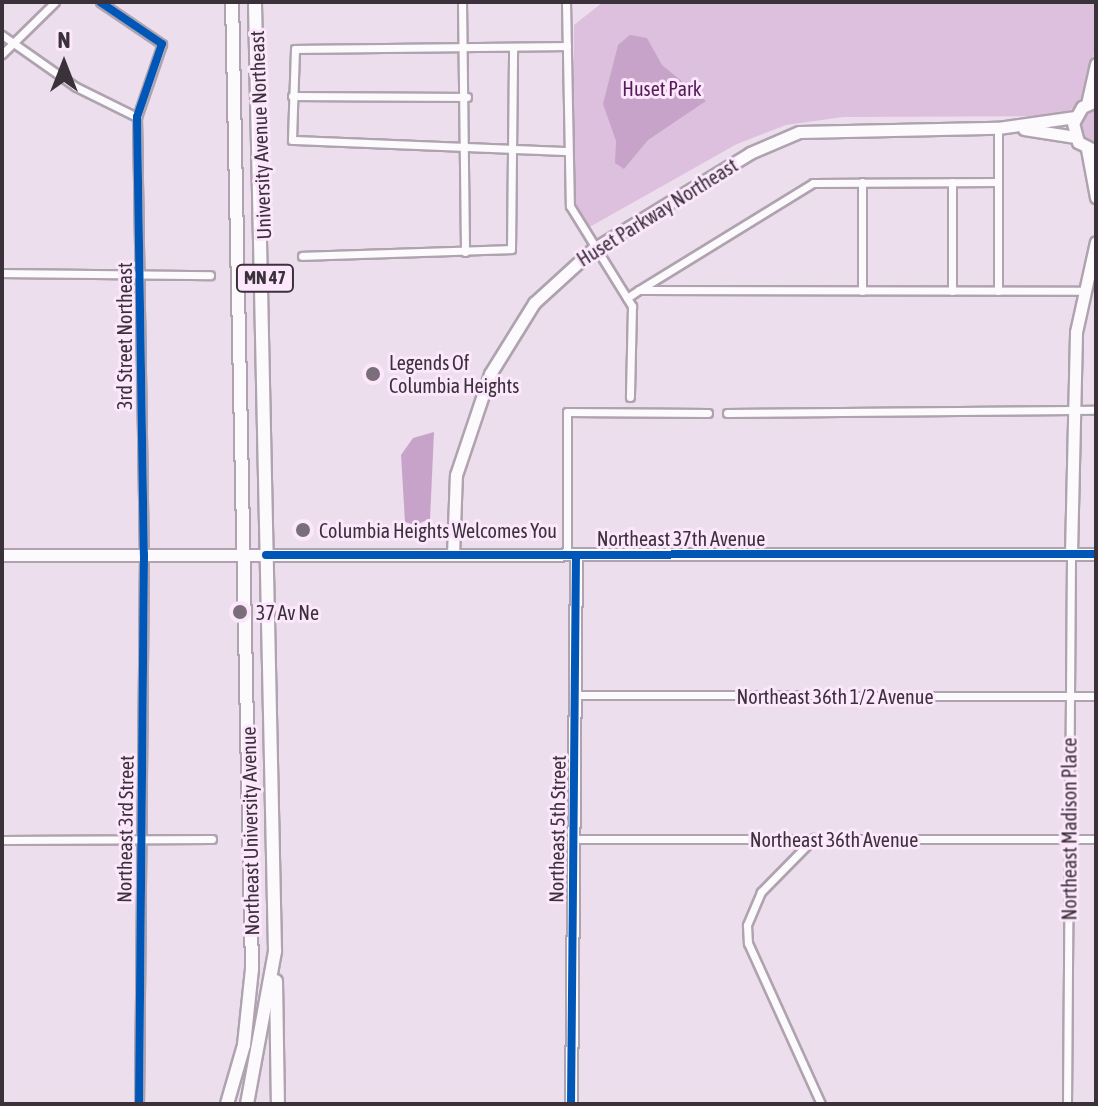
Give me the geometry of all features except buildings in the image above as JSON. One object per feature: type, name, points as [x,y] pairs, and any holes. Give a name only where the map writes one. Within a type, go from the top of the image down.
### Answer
[{"type":"main road","name":"University Avenue Northeast","points":[[232,2],[245,555]]},
{"type":"main road","name":"University Avenue Northeast","points":[[255,2],[266,555]]},
{"type":"main road","name":"Northeast University Avenue","points":[[227,1104],[244,1045],[252,969],[245,555]]},
{"type":"main road","name":"Northeast University Avenue","points":[[247,1104],[275,951],[266,555]]},
{"type":"main road","points":[[275,951],[278,1104]]},
{"type":"street","points":[[2,54],[55,2]]},
{"type":"street","name":"3rd Street Northeast","points":[[100,2],[162,44],[137,117],[144,555]]},
{"type":"street","points":[[462,2],[468,47],[465,252]]},
{"type":"street","points":[[566,2],[570,206],[592,250],[627,298],[630,397]]},
{"type":"street","points":[[2,35],[137,117]]},
{"type":"street","points":[[567,46],[295,49],[292,96],[292,140],[301,145],[567,151]]},
{"type":"street","points":[[302,256],[511,249],[515,150],[513,47]]},
{"type":"street","points":[[1096,64],[1092,102],[1075,117],[1075,137],[1091,150],[1096,197]]},
{"type":"street","points":[[292,96],[467,97]]},
{"type":"street","name":"Huset Parkway Northeast","points":[[453,555],[456,475],[490,374],[534,303],[592,250],[750,153],[799,132],[998,128],[1075,117]]},
{"type":"street","name":"Huset Parkway Northeast","points":[[1011,126],[1075,137]]},
{"type":"street","points":[[998,128],[998,291]]},
{"type":"street","points":[[627,298],[801,189],[862,182],[998,182]]},
{"type":"street","points":[[862,182],[862,291]]},
{"type":"street","points":[[952,182],[952,291]]},
{"type":"street","points":[[1071,554],[1073,410],[1086,291],[1096,242]]},
{"type":"street","points":[[2,273],[210,275]]},
{"type":"street","points":[[639,290],[1086,291]]},
{"type":"street","points":[[727,413],[1096,410]]},
{"type":"street","points":[[571,555],[567,412],[708,413]]},
{"type":"street","name":"Northeast Madison Place","points":[[1067,1104],[1071,554]]},
{"type":"street","name":"Northeast 37th Avenue","points":[[2,555],[1096,554]]},
{"type":"street","name":"Northeast 3rd Street","points":[[139,1104],[144,555]]},
{"type":"street","name":"Northeast 5th Street","points":[[571,555],[574,695],[571,1104]]},
{"type":"street","name":"Northeast 36th 1/2 Avenue","points":[[574,695],[1096,696]]},
{"type":"street","points":[[814,838],[761,892],[747,925],[748,943],[821,1104]]},
{"type":"street","points":[[2,840],[212,839]]},
{"type":"street","name":"Northeast 36th Avenue","points":[[573,839],[1096,839]]},
{"type":"green space","name":"Huset Park","points":[[603,2],[1096,2],[1096,42],[1084,102],[1059,116],[843,117],[786,125],[737,144],[586,229],[572,193],[574,25]]},
{"type":"green space","points":[[1096,107],[1096,147],[1080,137],[1078,123]]},
{"type":"shaded area","points":[[630,35],[647,38],[662,65],[706,101],[648,140],[624,169],[615,163],[616,141],[603,104],[618,45]]},
{"type":"shaded area","points":[[434,432],[430,519],[415,525],[405,522],[401,455],[413,438]]},
{"type":"cycle path","points":[[100,2],[162,44],[137,117],[144,555],[139,1104]]},
{"type":"cycle path","points":[[266,555],[1096,554]]},
{"type":"cycle path","points":[[571,1104],[576,555]]},
{"type":"place","name":"Legends Of Columbia Heights","points":[[373,374]]},
{"type":"place","name":"Columbia Heights Welcomes You","points":[[303,530]]},
{"type":"place","name":"37 Av Ne","points":[[240,612]]}]
